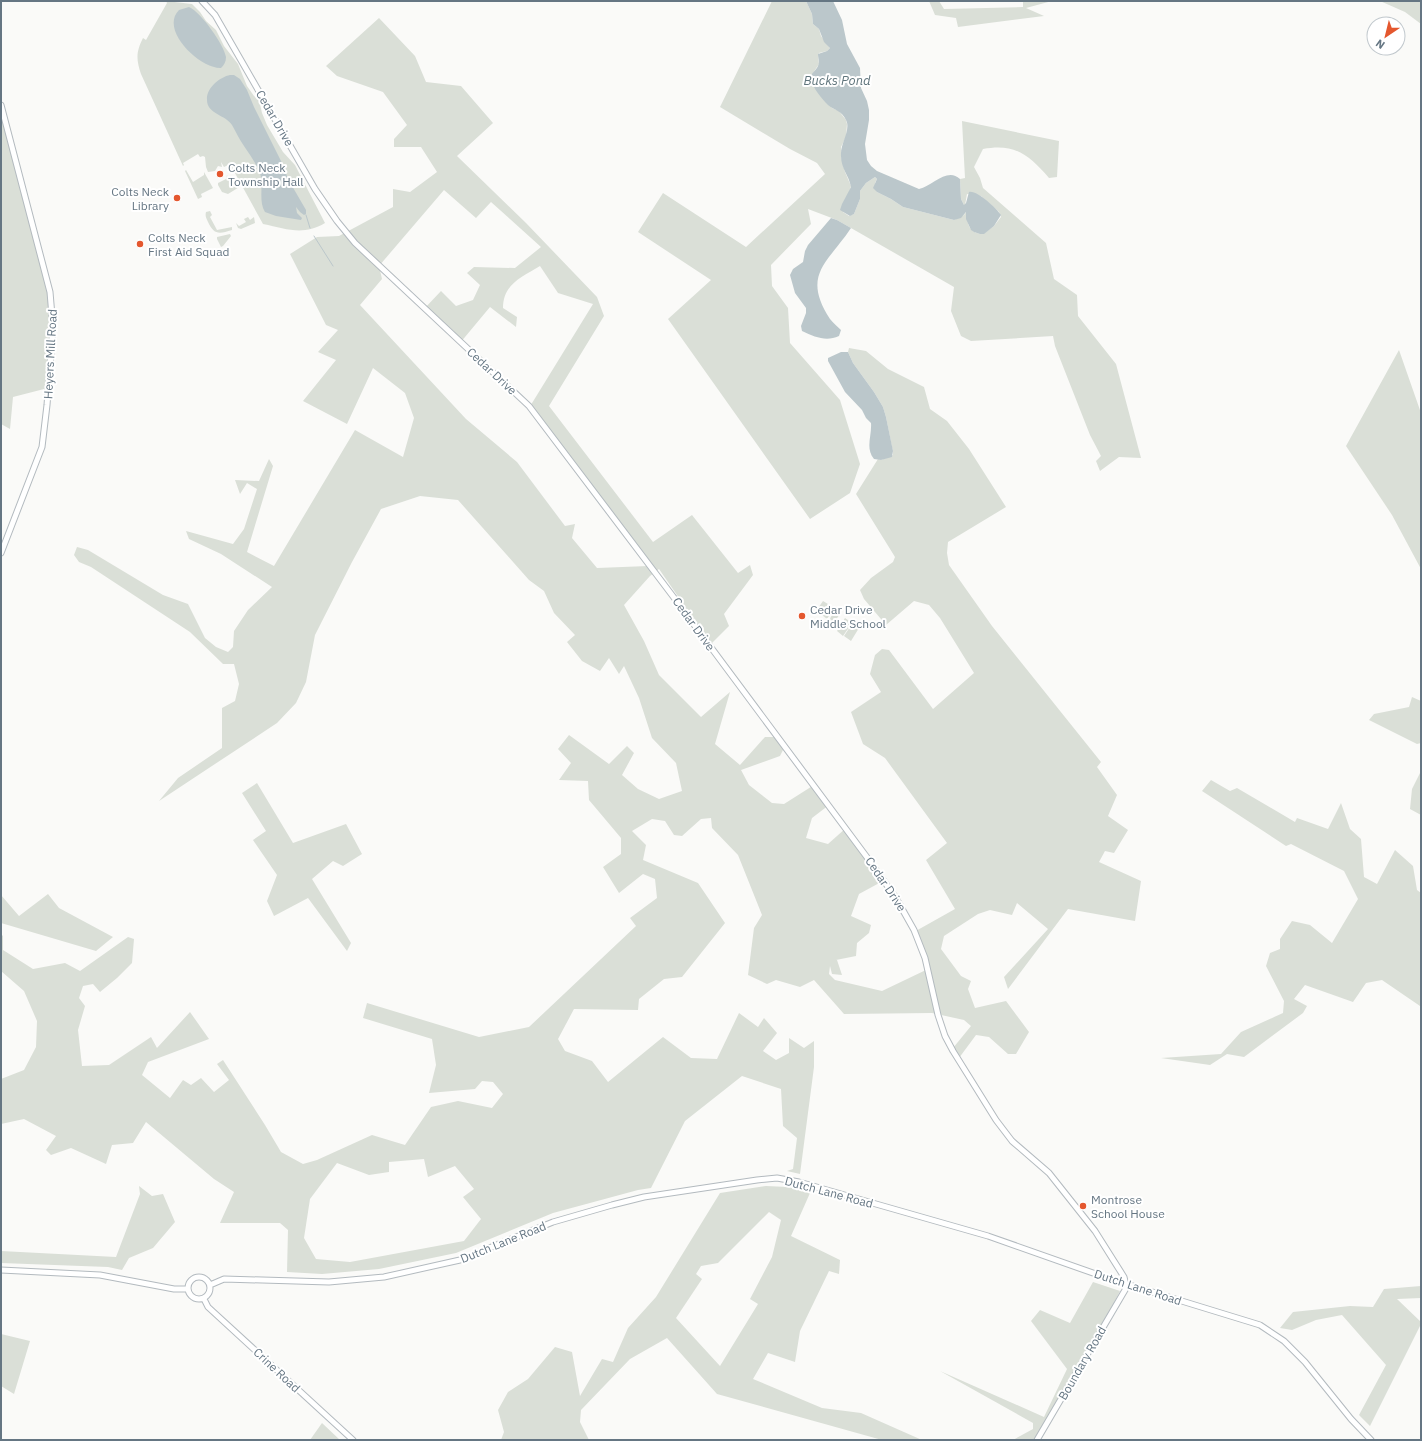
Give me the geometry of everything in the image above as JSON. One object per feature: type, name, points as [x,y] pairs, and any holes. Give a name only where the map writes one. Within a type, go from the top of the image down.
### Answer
[{"type":"street","name":"Cedar Drive","points":[[202,1],[215,14],[315,189],[341,227],[360,248],[533,411],[872,863],[896,898],[914,930],[925,958],[938,1015],[945,1036],[953,1051],[996,1120],[1012,1141],[1049,1173],[1095,1231],[1122,1271],[1126,1285]]},
{"type":"street","name":"Heyers Mill Road","points":[[1,105],[50,292],[53,320],[47,405],[42,447],[1,553]]},
{"type":"street","name":"Dutch Lane Road","points":[[210,1285],[224,1279],[330,1282],[384,1277],[460,1260],[553,1222],[612,1205],[651,1196],[771,1178],[800,1182],[988,1236],[1126,1285],[1252,1322],[1267,1329],[1284,1341],[1305,1362],[1351,1419],[1371,1440]]},
{"type":"street","points":[[1,1270],[106,1276],[174,1289],[188,1289],[190,1282],[198,1278],[206,1279],[210,1285],[210,1292],[204,1298]]},
{"type":"street","name":"Boundary Road","points":[[1037,1440],[1125,1290],[1126,1285]]},
{"type":"street","name":"Crine Road","points":[[188,1289],[191,1296],[194,1298],[200,1300],[204,1298],[208,1306],[352,1440]]},
{"type":"shaded area","points":[[166,1],[192,4],[206,21],[216,30],[224,46],[238,64],[247,86],[259,100],[267,125],[283,152],[295,165],[325,223],[317,227],[302,230],[287,229],[263,224],[230,164],[224,167],[221,162],[222,167],[218,166],[215,171],[208,172],[205,157],[200,157],[198,154],[183,163],[183,166],[141,74],[138,64],[138,52],[143,38],[146,40],[167,3]]},
{"type":"shaded area","points":[[772,1],[806,1],[812,14],[813,24],[819,29],[821,36],[830,48],[827,51],[819,53],[819,64],[813,73],[832,108],[839,111],[846,120],[846,137],[841,147],[841,157],[851,186],[843,212],[849,216],[854,214],[860,199],[860,191],[866,183],[875,177],[877,179],[875,183],[877,192],[903,207],[954,220],[964,215],[966,212],[968,224],[972,230],[983,234],[994,226],[1001,217],[999,212],[981,196],[967,194],[965,205],[961,199],[960,179],[965,178],[962,121],[1059,141],[1057,177],[1049,178],[1028,157],[1013,149],[983,149],[974,167],[983,188],[1046,243],[1054,279],[1077,295],[1078,316],[1116,364],[1141,458],[1119,457],[1100,471],[1096,461],[1101,456],[1090,435],[1055,346],[1053,336],[971,341],[961,336],[951,311],[954,287],[837,220],[808,209],[811,224],[771,265],[772,286],[788,308],[790,343],[840,400],[860,464],[850,493],[810,519],[668,319],[711,280],[638,232],[663,193],[746,247],[825,174],[817,163],[790,149],[720,107]]},
{"type":"shaded area","points":[[929,1],[939,1],[944,9],[1023,7],[1023,1],[1052,1],[1026,8],[1044,16],[958,27],[956,18],[935,15]]},
{"type":"shaded area","points":[[1380,1],[1421,1],[1421,24],[1405,12]]},
{"type":"shaded area","points":[[379,18],[415,56],[426,82],[461,86],[493,123],[457,156],[526,223],[597,297],[604,316],[549,406],[653,542],[692,515],[738,573],[750,565],[753,575],[724,614],[729,626],[711,644],[659,569],[650,576],[624,605],[644,641],[659,675],[701,717],[730,692],[715,744],[740,765],[765,737],[776,737],[784,748],[780,756],[741,770],[749,785],[772,803],[784,804],[814,785],[829,805],[812,818],[806,838],[828,844],[846,828],[883,881],[859,894],[851,916],[871,925],[869,933],[857,943],[856,956],[836,960],[842,975],[832,974],[830,966],[829,974],[835,980],[882,991],[928,969],[914,932],[955,909],[926,860],[947,843],[885,758],[863,744],[851,712],[881,692],[870,674],[875,655],[882,649],[889,650],[933,709],[974,673],[940,618],[929,605],[914,601],[886,625],[864,599],[860,590],[871,578],[893,562],[895,557],[856,494],[878,459],[881,460],[893,455],[893,452],[883,407],[853,363],[848,352],[849,348],[866,351],[888,369],[924,387],[930,409],[947,421],[969,449],[1006,507],[948,542],[947,553],[949,565],[992,626],[1101,762],[1097,767],[1117,795],[1108,816],[1128,830],[1114,853],[1105,851],[1099,862],[1141,881],[1135,921],[1068,909],[1008,989],[1004,977],[1048,929],[1017,903],[1012,915],[990,910],[978,914],[944,936],[941,949],[961,976],[971,981],[968,989],[975,1008],[1006,1001],[1029,1032],[1016,1054],[1008,1054],[989,1037],[976,1035],[959,1058],[953,1048],[971,1026],[964,1020],[932,1013],[844,1014],[814,980],[800,987],[776,980],[767,984],[748,975],[754,928],[762,915],[738,855],[712,828],[711,818],[701,819],[682,836],[674,835],[665,821],[652,819],[632,831],[646,845],[643,860],[698,883],[725,923],[682,977],[664,979],[639,999],[638,1010],[574,1009],[558,1039],[565,1051],[592,1061],[608,1082],[663,1037],[691,1058],[717,1059],[739,1013],[758,1027],[764,1018],[777,1033],[763,1051],[776,1060],[789,1053],[789,1038],[804,1048],[814,1041],[814,1067],[800,1174],[787,1171],[793,1169],[797,1138],[783,1126],[781,1089],[742,1076],[685,1121],[651,1188],[638,1190],[553,1213],[456,1253],[379,1269],[322,1274],[287,1272],[288,1230],[280,1223],[220,1223],[234,1192],[214,1179],[146,1122],[133,1143],[112,1145],[106,1164],[71,1148],[51,1155],[46,1150],[56,1136],[24,1119],[1,1124],[1,1079],[24,1070],[36,1047],[37,1021],[24,991],[1,971],[1,934],[3,936],[3,950],[33,969],[65,963],[80,971],[128,937],[134,939],[132,963],[117,978],[100,992],[93,984],[83,986],[79,998],[85,1006],[78,1030],[82,1066],[109,1065],[151,1037],[157,1048],[190,1012],[209,1039],[148,1062],[142,1075],[170,1098],[183,1080],[191,1085],[201,1078],[214,1092],[229,1080],[217,1064],[223,1060],[281,1152],[303,1164],[317,1160],[372,1135],[405,1145],[431,1107],[458,1101],[492,1108],[503,1094],[493,1082],[482,1081],[475,1089],[429,1093],[436,1065],[432,1039],[363,1018],[367,1003],[479,1037],[529,1027],[636,926],[630,918],[657,898],[655,879],[643,874],[619,893],[603,867],[621,854],[621,838],[589,800],[588,781],[559,780],[571,763],[558,749],[569,735],[609,764],[627,746],[634,753],[622,775],[638,789],[659,799],[682,791],[676,763],[652,738],[639,698],[624,666],[619,674],[609,658],[600,671],[582,661],[567,642],[575,635],[554,613],[544,591],[529,580],[458,500],[420,496],[381,509],[315,635],[306,682],[296,703],[277,723],[159,801],[178,778],[222,748],[222,708],[235,701],[239,684],[234,664],[223,664],[190,632],[91,567],[79,562],[74,555],[77,547],[88,550],[163,595],[188,604],[205,638],[216,647],[228,652],[233,647],[234,631],[248,610],[272,587],[221,554],[189,539],[186,531],[233,544],[244,529],[257,489],[247,483],[240,494],[235,480],[259,481],[269,459],[273,466],[247,552],[274,566],[355,430],[403,457],[414,418],[405,393],[373,368],[347,424],[303,401],[336,360],[318,352],[338,330],[326,325],[290,254],[317,237],[339,236],[393,207],[393,189],[410,192],[437,172],[421,147],[394,147],[394,139],[407,125],[383,92],[337,76],[326,66]],"holes":[[[444,190],[476,218],[491,202],[541,247],[515,268],[474,267],[467,273],[480,285],[473,300],[456,306],[441,291],[424,309],[460,343],[490,307],[516,327],[517,317],[503,308],[506,293],[520,278],[540,266],[558,293],[593,304],[529,408],[648,566],[597,568],[572,538],[575,524],[565,526],[517,462],[466,419],[360,305],[382,279],[379,266]],[[424,1159],[428,1177],[455,1166],[474,1189],[463,1197],[481,1219],[464,1241],[350,1262],[316,1259],[304,1238],[310,1199],[337,1163],[369,1175],[389,1172],[389,1162]]]},
{"type":"shaded area","points":[[1,105],[51,300],[48,388],[13,397],[10,429],[1,424]]},
{"type":"shaded area","points":[[186,170],[193,182],[204,175],[204,172],[213,188],[201,194],[202,197],[198,199],[185,171]]},
{"type":"shaded area","points":[[227,175],[230,182],[239,182],[241,186],[228,194],[222,192],[218,185],[218,183],[226,179]]},
{"type":"shaded area","points":[[210,211],[212,215],[210,217],[217,230],[232,227],[232,230],[220,233],[212,229],[206,216],[206,212]]},
{"type":"shaded area","points":[[248,217],[250,220],[254,217],[255,223],[241,229],[238,228],[236,223],[239,226],[246,222],[244,219]]},
{"type":"shaded area","points":[[230,234],[231,236],[221,247],[217,237]]},
{"type":"shaded area","points":[[1399,350],[1421,413],[1421,569],[1392,515],[1346,446]]},
{"type":"shaded area","points":[[823,601],[828,604],[821,615],[816,611]]},
{"type":"shaded area","points":[[830,605],[834,608],[827,619],[822,615]]},
{"type":"shaded area","points":[[836,609],[841,612],[834,623],[829,620]]},
{"type":"shaded area","points":[[845,618],[852,623],[843,636],[837,631]]},
{"type":"shaded area","points":[[852,624],[859,628],[851,641],[844,636]]},
{"type":"shaded area","points":[[1412,697],[1421,701],[1421,743],[1417,744],[1369,720],[1374,714],[1409,707]]},
{"type":"shaded area","points":[[1421,771],[1421,815],[1410,809],[1412,789]]},
{"type":"shaded area","points":[[1211,780],[1230,791],[1237,788],[1295,822],[1297,818],[1328,829],[1341,803],[1350,829],[1361,839],[1364,877],[1377,884],[1395,850],[1413,866],[1417,890],[1421,893],[1420,1006],[1382,980],[1366,983],[1353,1002],[1305,985],[1294,999],[1307,1006],[1303,1013],[1244,1057],[1227,1054],[1210,1065],[1161,1058],[1221,1054],[1241,1032],[1283,1013],[1284,1001],[1266,966],[1270,953],[1280,949],[1280,939],[1292,921],[1310,925],[1332,943],[1358,899],[1344,871],[1291,844],[1286,846],[1202,791]]},
{"type":"shaded area","points":[[257,783],[293,843],[346,824],[362,854],[343,866],[333,861],[312,879],[351,943],[347,951],[308,898],[274,916],[267,901],[277,875],[253,840],[266,831],[242,793]]},
{"type":"shaded area","points":[[48,894],[59,908],[113,937],[96,951],[1,923],[1,895],[19,916]]},
{"type":"shaded area","points":[[139,1186],[152,1196],[163,1194],[175,1222],[153,1248],[129,1258],[122,1270],[108,1267],[1,1263],[1,1251],[116,1257],[140,1194]]},
{"type":"shaded area","points":[[766,1186],[788,1187],[810,1193],[791,1236],[840,1260],[839,1274],[829,1271],[800,1331],[795,1362],[768,1353],[753,1379],[822,1408],[861,1413],[922,1440],[882,1440],[717,1394],[667,1338],[630,1359],[581,1410],[580,1422],[589,1440],[501,1440],[504,1432],[498,1410],[508,1392],[528,1379],[555,1347],[572,1352],[580,1396],[602,1359],[613,1362],[628,1328],[656,1297],[720,1193]],"holes":[[[769,1212],[781,1220],[772,1257],[750,1299],[758,1304],[720,1366],[676,1318],[702,1279],[696,1274],[701,1266],[718,1263]]]},
{"type":"shaded area","points":[[1093,1282],[1120,1291],[1100,1331],[1038,1440],[1013,1440],[1033,1429],[1033,1423],[940,1371],[1044,1417],[1067,1369],[1031,1321],[1040,1310],[1070,1323]]},
{"type":"shaded area","points":[[1421,1286],[1421,1298],[1397,1299],[1421,1322],[1421,1324],[1370,1426],[1359,1415],[1386,1365],[1342,1315],[1316,1320],[1292,1330],[1280,1328],[1293,1312],[1350,1306],[1373,1307],[1384,1289]]},
{"type":"shaded area","points":[[1,1334],[30,1341],[14,1394],[1,1386]]},
{"type":"shaded area","points":[[322,1423],[340,1440],[310,1440]]},
{"type":"water","name":"Bucks Pond","points":[[806,1],[833,1],[842,20],[847,44],[860,68],[861,88],[869,110],[865,144],[867,160],[871,166],[877,171],[919,189],[945,176],[955,176],[960,179],[961,199],[964,205],[969,192],[972,192],[986,200],[1001,215],[994,226],[984,234],[971,230],[966,219],[966,212],[961,218],[954,220],[903,207],[877,192],[873,188],[877,179],[875,177],[866,183],[860,191],[860,199],[854,214],[850,216],[840,210],[851,187],[841,158],[841,149],[847,132],[847,124],[846,120],[838,111],[823,100],[815,89],[811,79],[811,75],[819,65],[818,54],[827,51],[830,48],[824,42],[819,29],[813,24],[812,14]]},
{"type":"water","points":[[189,7],[200,15],[221,45],[226,60],[221,68],[212,67],[193,55],[178,37],[174,28],[174,18],[179,10]]},
{"type":"water","points":[[234,75],[240,79],[247,90],[283,165],[288,179],[306,210],[306,214],[304,215],[296,207],[297,213],[302,218],[301,220],[276,216],[265,212],[262,203],[261,178],[257,166],[232,125],[226,119],[213,111],[208,105],[207,96],[211,87],[222,78]]},
{"type":"water","points":[[831,218],[851,228],[827,260],[821,270],[818,280],[818,291],[822,304],[830,319],[841,330],[839,336],[825,339],[802,331],[801,326],[806,313],[806,308],[795,293],[790,275],[793,269],[803,262],[808,245]]},
{"type":"water","points":[[841,352],[848,352],[853,363],[883,407],[893,451],[892,457],[881,460],[874,459],[871,455],[869,446],[871,423],[866,418],[862,410],[845,392],[828,361],[828,358]]},
{"type":"waterway","points":[[306,215],[310,228]]},
{"type":"waterway","points":[[314,236],[333,266]]},
{"type":"place","name":"Colts Neck Township Hall","points":[[220,174]]},
{"type":"place","name":"Colts Neck Library","points":[[177,198]]},
{"type":"place","name":"Colts Neck First Aid Squad","points":[[140,244]]},
{"type":"place","name":"Cedar Drive Middle School","points":[[802,616]]},
{"type":"place","name":"Montrose School House","points":[[1083,1206]]}]
